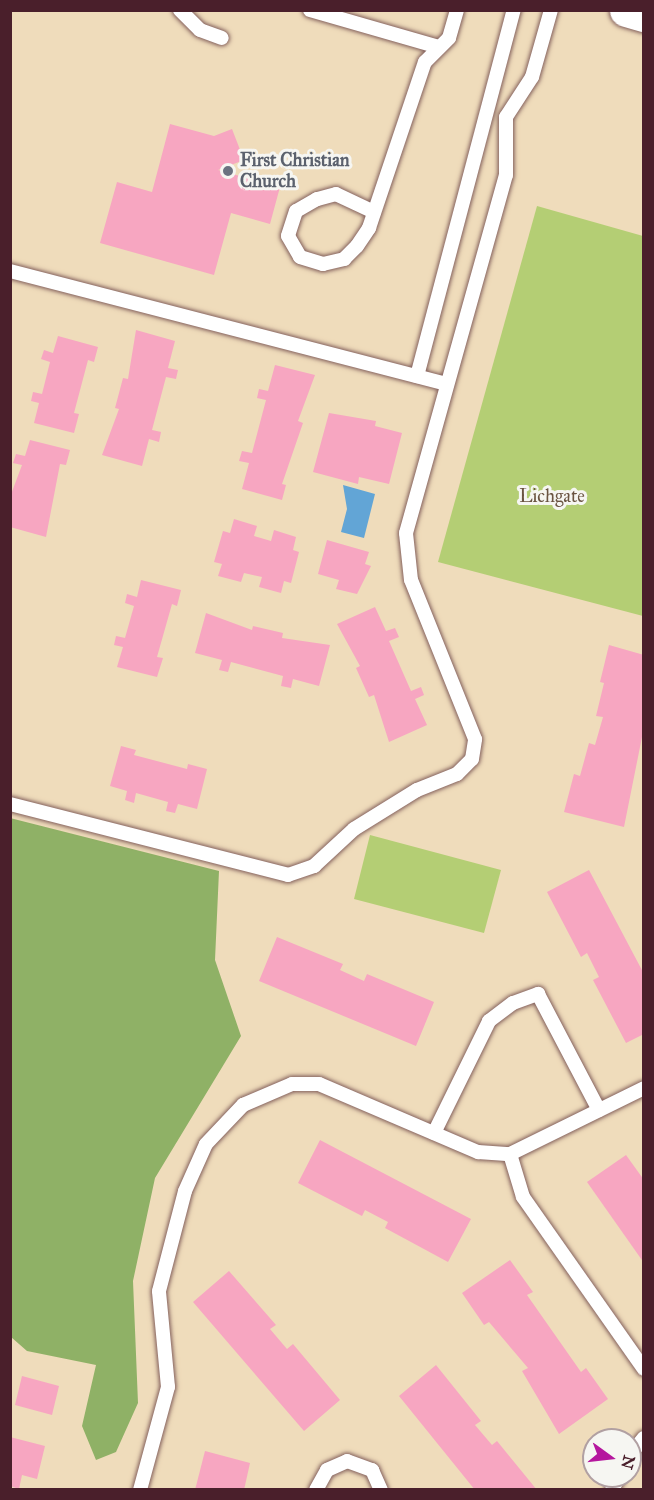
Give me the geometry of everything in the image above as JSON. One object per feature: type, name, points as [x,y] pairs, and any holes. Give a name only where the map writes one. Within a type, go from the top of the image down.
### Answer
[{"type":"street","points":[[627,10],[644,15]]},
{"type":"lane","points":[[180,10],[200,30],[222,38]]},
{"type":"lane","points":[[310,10],[439,47]]},
{"type":"lane","points":[[374,212],[336,194],[317,199],[296,211],[288,236],[300,257],[332,263],[357,246],[374,212],[425,62],[449,38],[457,10]]},
{"type":"lane","points":[[417,376],[445,254],[514,10]]},
{"type":"lane","points":[[10,804],[288,875],[314,866],[354,829],[417,790],[457,774],[472,759],[475,739],[411,580],[406,533],[444,383],[506,175],[506,117],[532,77],[551,10]]},
{"type":"lane","points":[[10,271],[444,383]]},
{"type":"lane","points":[[434,1133],[489,1021],[513,1003],[538,994],[599,1110]]},
{"type":"lane","points":[[140,1490],[168,1387],[159,1291],[185,1191],[206,1144],[243,1105],[292,1084],[319,1084],[478,1152],[510,1154],[644,1088]]},
{"type":"lane","points":[[510,1154],[523,1197],[644,1369]]},
{"type":"lane","points":[[316,1490],[327,1470],[347,1461],[372,1470],[381,1490]]},
{"type":"green space","name":"Lichgate","points":[[537,206],[643,236],[643,616],[438,562]]},
{"type":"green space","points":[[10,818],[219,871],[215,960],[241,1036],[155,1178],[133,1281],[138,1403],[116,1452],[96,1460],[82,1426],[96,1365],[27,1351],[11,1337]]},
{"type":"green space","points":[[370,835],[501,870],[484,933],[354,899]]},
{"type":"water","points":[[343,485],[375,494],[364,538],[341,532],[347,509]]},
{"type":"building","points":[[170,124],[214,136],[232,129],[244,160],[218,170],[280,187],[270,224],[231,213],[214,275],[100,243],[117,182],[152,192]]},
{"type":"building","points":[[136,330],[175,341],[168,368],[178,370],[176,379],[166,377],[152,430],[161,432],[159,442],[149,439],[142,466],[102,455],[119,409],[115,408],[123,378],[128,379]]},
{"type":"building","points":[[58,336],[98,347],[94,362],[88,360],[74,413],[79,414],[74,433],[34,423],[39,403],[31,401],[33,392],[42,394],[50,362],[41,359],[44,350],[53,353]]},
{"type":"building","points":[[275,365],[315,375],[298,421],[303,423],[282,484],[286,485],[282,500],[242,489],[249,463],[239,461],[242,451],[252,453],[266,400],[257,398],[259,389],[268,391]]},
{"type":"building","points":[[329,413],[376,421],[375,426],[402,433],[389,484],[359,477],[358,484],[313,472]]},
{"type":"building","points":[[30,440],[70,450],[66,465],[60,464],[46,537],[10,527],[10,497],[22,465],[13,463],[16,454],[25,456]]},
{"type":"building","points":[[234,519],[257,526],[254,536],[271,541],[274,530],[296,537],[293,550],[299,552],[291,583],[284,581],[281,593],[259,587],[262,577],[244,573],[241,582],[218,576],[222,564],[214,562],[223,531],[230,533]]},
{"type":"building","points":[[327,540],[369,552],[365,564],[371,566],[357,594],[336,589],[339,580],[318,574]]},
{"type":"building","points":[[141,580],[181,590],[177,606],[172,604],[157,657],[163,658],[157,677],[117,667],[123,647],[114,645],[116,636],[125,638],[134,606],[125,603],[127,594],[137,597]]},
{"type":"building","points":[[375,607],[386,631],[395,628],[399,637],[389,641],[411,691],[421,687],[424,695],[415,699],[427,725],[389,742],[374,695],[369,697],[356,668],[360,666],[337,624]]},
{"type":"building","points":[[206,613],[252,630],[253,626],[283,633],[282,638],[330,645],[319,686],[293,679],[291,688],[281,686],[283,676],[231,662],[228,672],[219,670],[222,660],[195,653]]},
{"type":"building","points":[[609,645],[644,655],[644,727],[624,827],[564,812],[574,774],[580,776],[589,743],[595,745],[603,717],[596,716],[604,683],[600,682]]},
{"type":"building","points":[[121,746],[136,750],[134,755],[187,769],[188,764],[207,769],[197,809],[178,804],[175,813],[166,811],[168,802],[136,793],[134,803],[125,800],[127,791],[110,786]]},
{"type":"building","points":[[589,870],[644,974],[644,1034],[626,1043],[593,980],[599,977],[587,953],[581,957],[547,892]]},
{"type":"building","points":[[277,937],[343,964],[340,970],[364,981],[367,974],[434,1002],[416,1046],[259,981]]},
{"type":"building","points":[[320,1140],[471,1219],[448,1262],[385,1228],[388,1222],[365,1210],[362,1216],[298,1183]]},
{"type":"building","points":[[626,1155],[644,1180],[644,1263],[587,1182]]},
{"type":"building","points":[[510,1260],[533,1292],[527,1295],[581,1372],[586,1368],[608,1399],[559,1434],[522,1371],[528,1368],[489,1322],[484,1325],[462,1293]]},
{"type":"building","points":[[229,1271],[276,1325],[270,1329],[287,1349],[293,1344],[340,1400],[304,1431],[193,1302]]},
{"type":"building","points":[[436,1365],[481,1421],[475,1425],[492,1445],[497,1441],[537,1490],[475,1490],[399,1396]]},
{"type":"building","points":[[22,1376],[59,1386],[52,1415],[15,1405]]},
{"type":"building","points":[[10,1437],[45,1446],[37,1479],[22,1475],[19,1489],[10,1486]]},
{"type":"building","points":[[205,1451],[250,1463],[244,1490],[195,1490]]},
{"type":"place","name":"First Christian Church","points":[[228,171]]}]
